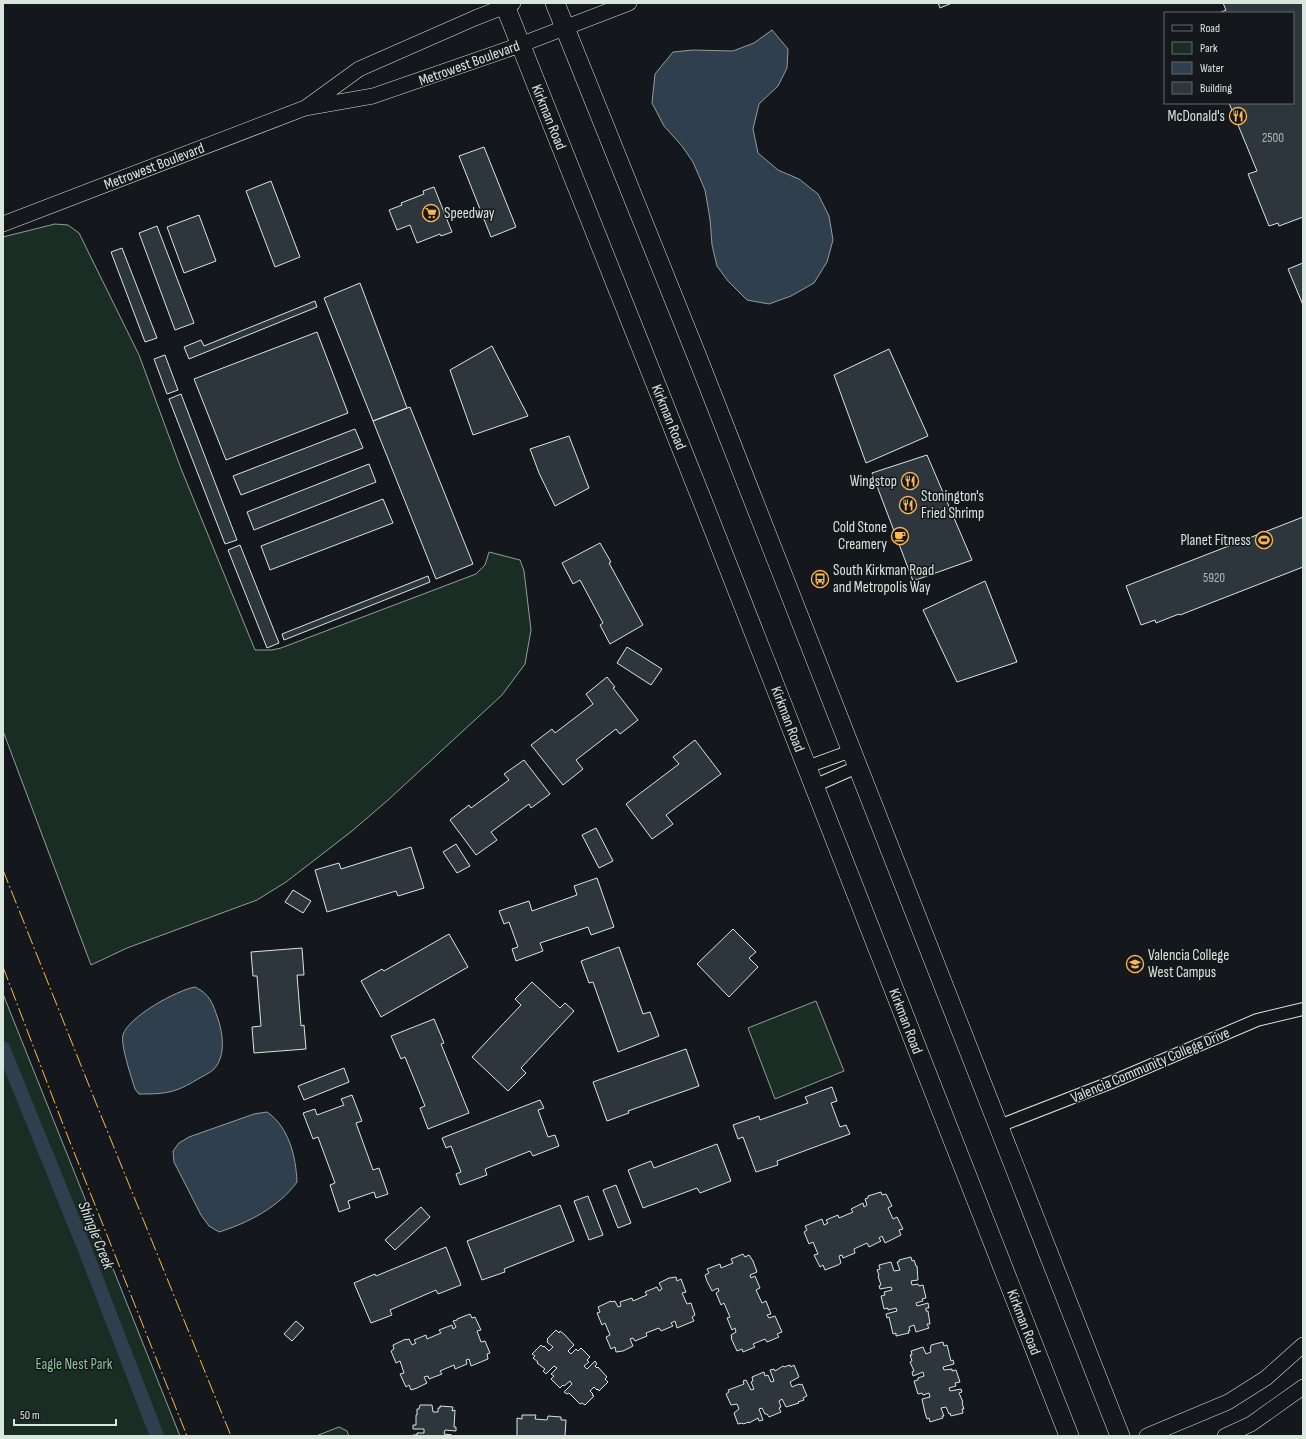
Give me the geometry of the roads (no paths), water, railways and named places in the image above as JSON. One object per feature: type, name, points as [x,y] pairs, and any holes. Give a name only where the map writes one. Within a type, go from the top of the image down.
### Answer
[{"type":"main road","points":[[555,3],[701,367],[1120,1436]]},
{"type":"main road","name":"Kirkman Road","points":[[507,4],[520,45],[644,354],[1069,1436]]},
{"type":"street","name":"Metrowest Boulevard","points":[[3,224],[305,108],[373,96],[520,45],[629,3]]},
{"type":"street","name":"Metrowest Boulevard","points":[[305,108],[359,69],[507,4]]},
{"type":"street","points":[[807,767],[854,759]]},
{"type":"street","points":[[814,786],[854,759]]},
{"type":"street","name":"Valencia Community College Drive","points":[[999,1126],[1132,1073],[1257,1020],[1303,1009]]},
{"type":"street","points":[[1147,1436],[1228,1402],[1266,1378],[1303,1345]]},
{"type":"street","points":[[1225,1436],[1251,1424],[1303,1387]]},
{"type":"water","points":[[772,30],[788,49],[787,68],[778,86],[759,104],[753,129],[758,153],[778,170],[799,179],[818,194],[829,216],[833,240],[827,262],[814,283],[791,296],[769,304],[747,300],[728,281],[717,266],[712,245],[710,219],[705,190],[693,162],[682,146],[664,126],[652,103],[655,74],[673,52],[693,50],[733,51],[754,43]]},
{"type":"water","points":[[195,987],[208,996],[218,1019],[222,1038],[222,1051],[218,1064],[208,1073],[190,1084],[176,1090],[156,1094],[139,1094],[135,1089],[127,1062],[123,1046],[123,1035],[134,1020],[154,1005],[177,993]]},
{"type":"water","points":[[267,1112],[275,1118],[281,1126],[290,1143],[295,1163],[297,1182],[281,1199],[262,1213],[241,1224],[219,1232],[209,1226],[201,1215],[174,1162],[173,1151],[179,1143],[189,1137],[254,1114]]},
{"type":"waterway","name":"Shingle Creek","points":[[3,1048],[84,1247],[157,1436]]},
{"type":"place","name":"McDonald's","points":[[1238,116]]},
{"type":"place","name":"Speedway","points":[[431,213]]},
{"type":"place","name":"Wingstop","points":[[910,481]]},
{"type":"place","name":"Stonington's Fried Shrimp","points":[[908,505]]},
{"type":"place","name":"Cold Stone Creamery","points":[[900,536]]},
{"type":"place","name":"Planet Fitness","points":[[1264,540]]},
{"type":"place","name":"South Kirkman Road and Metropolis Way","points":[[820,579]]},
{"type":"place","name":"Valencia College West Campus","points":[[1135,964]]},
{"type":"park label","name":"Eagle Nest Park","points":[[74,1364]]}]
